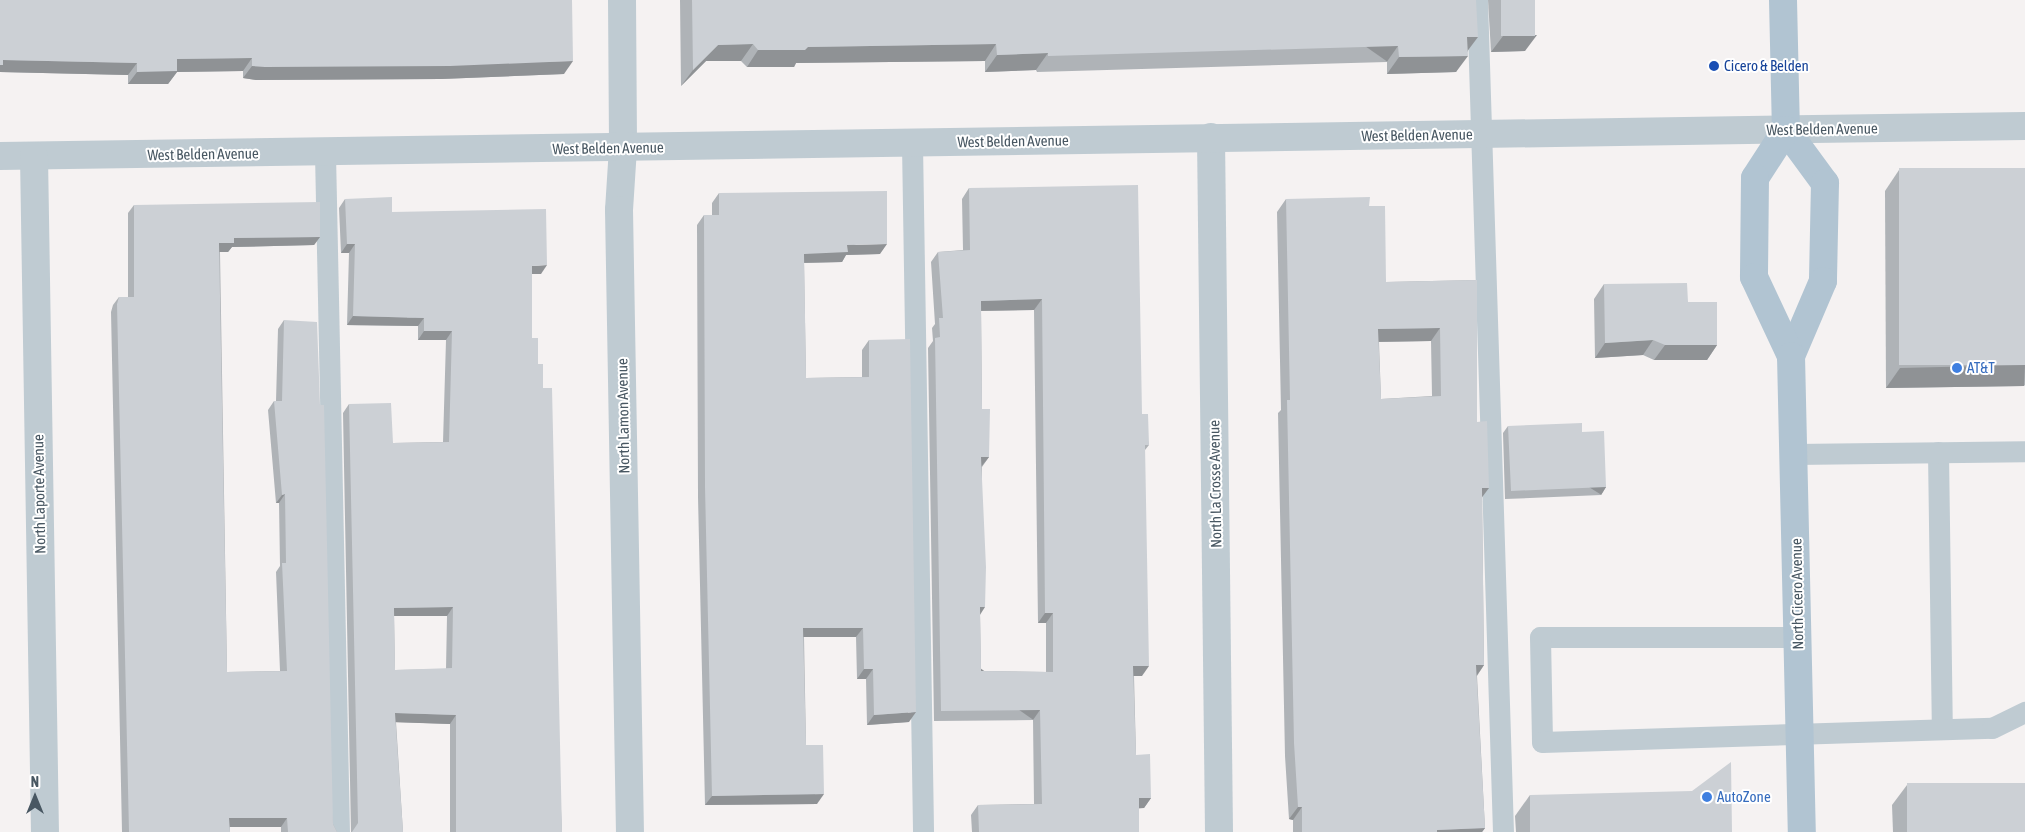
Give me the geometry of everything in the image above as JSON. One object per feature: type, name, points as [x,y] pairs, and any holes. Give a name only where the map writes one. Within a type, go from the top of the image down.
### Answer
[{"type":"main road","points":[[1783,0],[1786,130]]},
{"type":"main road","name":"North Cicero Avenue","points":[[1791,356],[1823,281],[1825,183],[1786,130],[1755,178],[1754,277],[1791,356],[1802,832]]},
{"type":"street","name":"North Lamon Avenue","points":[[622,0],[623,148],[619,210],[630,832]]},
{"type":"street","name":"West Belden Avenue","points":[[0,156],[326,153],[912,144],[1211,137],[2025,126]]},
{"type":"street","name":"North La Crosse Avenue","points":[[1211,137],[1219,832]]},
{"type":"street","name":"North Laporte Avenue","points":[[34,156],[44,832]]},
{"type":"lane","points":[[1477,0],[1503,832]]},
{"type":"lane","points":[[1783,0],[1791,0]]},
{"type":"lane","points":[[912,144],[923,832]]},
{"type":"lane","points":[[326,153],[339,832]]},
{"type":"lane","points":[[1938,452],[1942,729]]},
{"type":"lane","points":[[1794,454],[2025,452]]},
{"type":"lane","points":[[1798,637],[1540,638],[1542,742],[1992,728],[2025,712]]},
{"type":"building","points":[[0,0],[572,0],[573,61],[450,66],[265,67],[252,66],[252,58],[177,59],[177,71],[137,72],[137,63],[3,60],[3,65],[0,65]]},
{"type":"building","points":[[692,0],[1476,0],[1478,37],[1467,37],[1468,56],[1399,57],[1398,46],[1048,56],[1048,53],[997,55],[996,44],[808,47],[805,50],[758,50],[753,44],[718,45],[693,70]]},
{"type":"building","points":[[1501,0],[1535,0],[1535,36],[1501,36]]},
{"type":"building","points":[[1899,168],[2025,168],[2025,365],[1899,365]]},
{"type":"building","points":[[1138,185],[1142,414],[1148,414],[1149,445],[1145,445],[1149,666],[1133,666],[1136,755],[1150,754],[1151,798],[1139,798],[1139,832],[979,832],[978,805],[1042,804],[1040,710],[941,711],[935,338],[940,337],[939,318],[943,318],[938,252],[970,250],[969,188]],"holes":[[[1042,299],[1045,613],[1053,613],[1053,672],[981,671],[980,607],[985,607],[986,567],[981,457],[989,457],[990,409],[982,409],[981,301]]]},
{"type":"building","points":[[887,191],[887,244],[847,245],[848,252],[804,254],[806,378],[869,377],[869,340],[910,339],[916,712],[874,715],[873,669],[864,669],[863,628],[803,628],[806,745],[823,745],[824,794],[712,796],[705,487],[704,215],[719,215],[719,193]]},
{"type":"building","points":[[392,197],[392,212],[546,209],[547,265],[532,266],[532,338],[538,338],[538,364],[543,364],[543,388],[552,388],[562,832],[456,832],[456,715],[395,713],[403,832],[352,832],[358,823],[349,404],[391,403],[393,443],[449,442],[452,331],[424,331],[424,318],[353,316],[355,244],[347,244],[345,199]],"holes":[[[453,607],[452,668],[395,670],[394,608]]]},
{"type":"building","points":[[1370,197],[1369,206],[1385,206],[1386,282],[1477,280],[1477,422],[1487,421],[1489,488],[1482,488],[1484,665],[1476,665],[1485,828],[1437,830],[1437,832],[1302,832],[1302,807],[1298,807],[1294,743],[1287,400],[1290,400],[1286,199]],"holes":[[[1440,328],[1441,396],[1381,399],[1378,329]]]},
{"type":"building","points":[[320,202],[320,237],[234,238],[234,243],[219,243],[227,672],[287,671],[282,563],[286,563],[285,494],[282,495],[274,401],[282,401],[284,320],[317,322],[320,405],[324,405],[333,824],[337,832],[288,832],[287,818],[229,818],[230,832],[129,832],[117,304],[119,297],[134,297],[134,205]]},
{"type":"building","points":[[1687,283],[1688,302],[1717,302],[1717,345],[1665,345],[1653,340],[1605,343],[1604,284]]},
{"type":"building","points":[[1582,423],[1582,432],[1604,431],[1606,487],[1511,491],[1508,426]]},
{"type":"building","points":[[1731,762],[1732,832],[1530,832],[1530,795],[1692,791]]},
{"type":"building","points":[[1907,783],[2025,783],[2025,832],[1907,832]]},
{"type":"place","name":"Cicero & Belden","points":[[1714,66]]},
{"type":"place","name":"AT&T","points":[[1957,368]]},
{"type":"place","name":"AutoZone","points":[[1707,797]]}]
